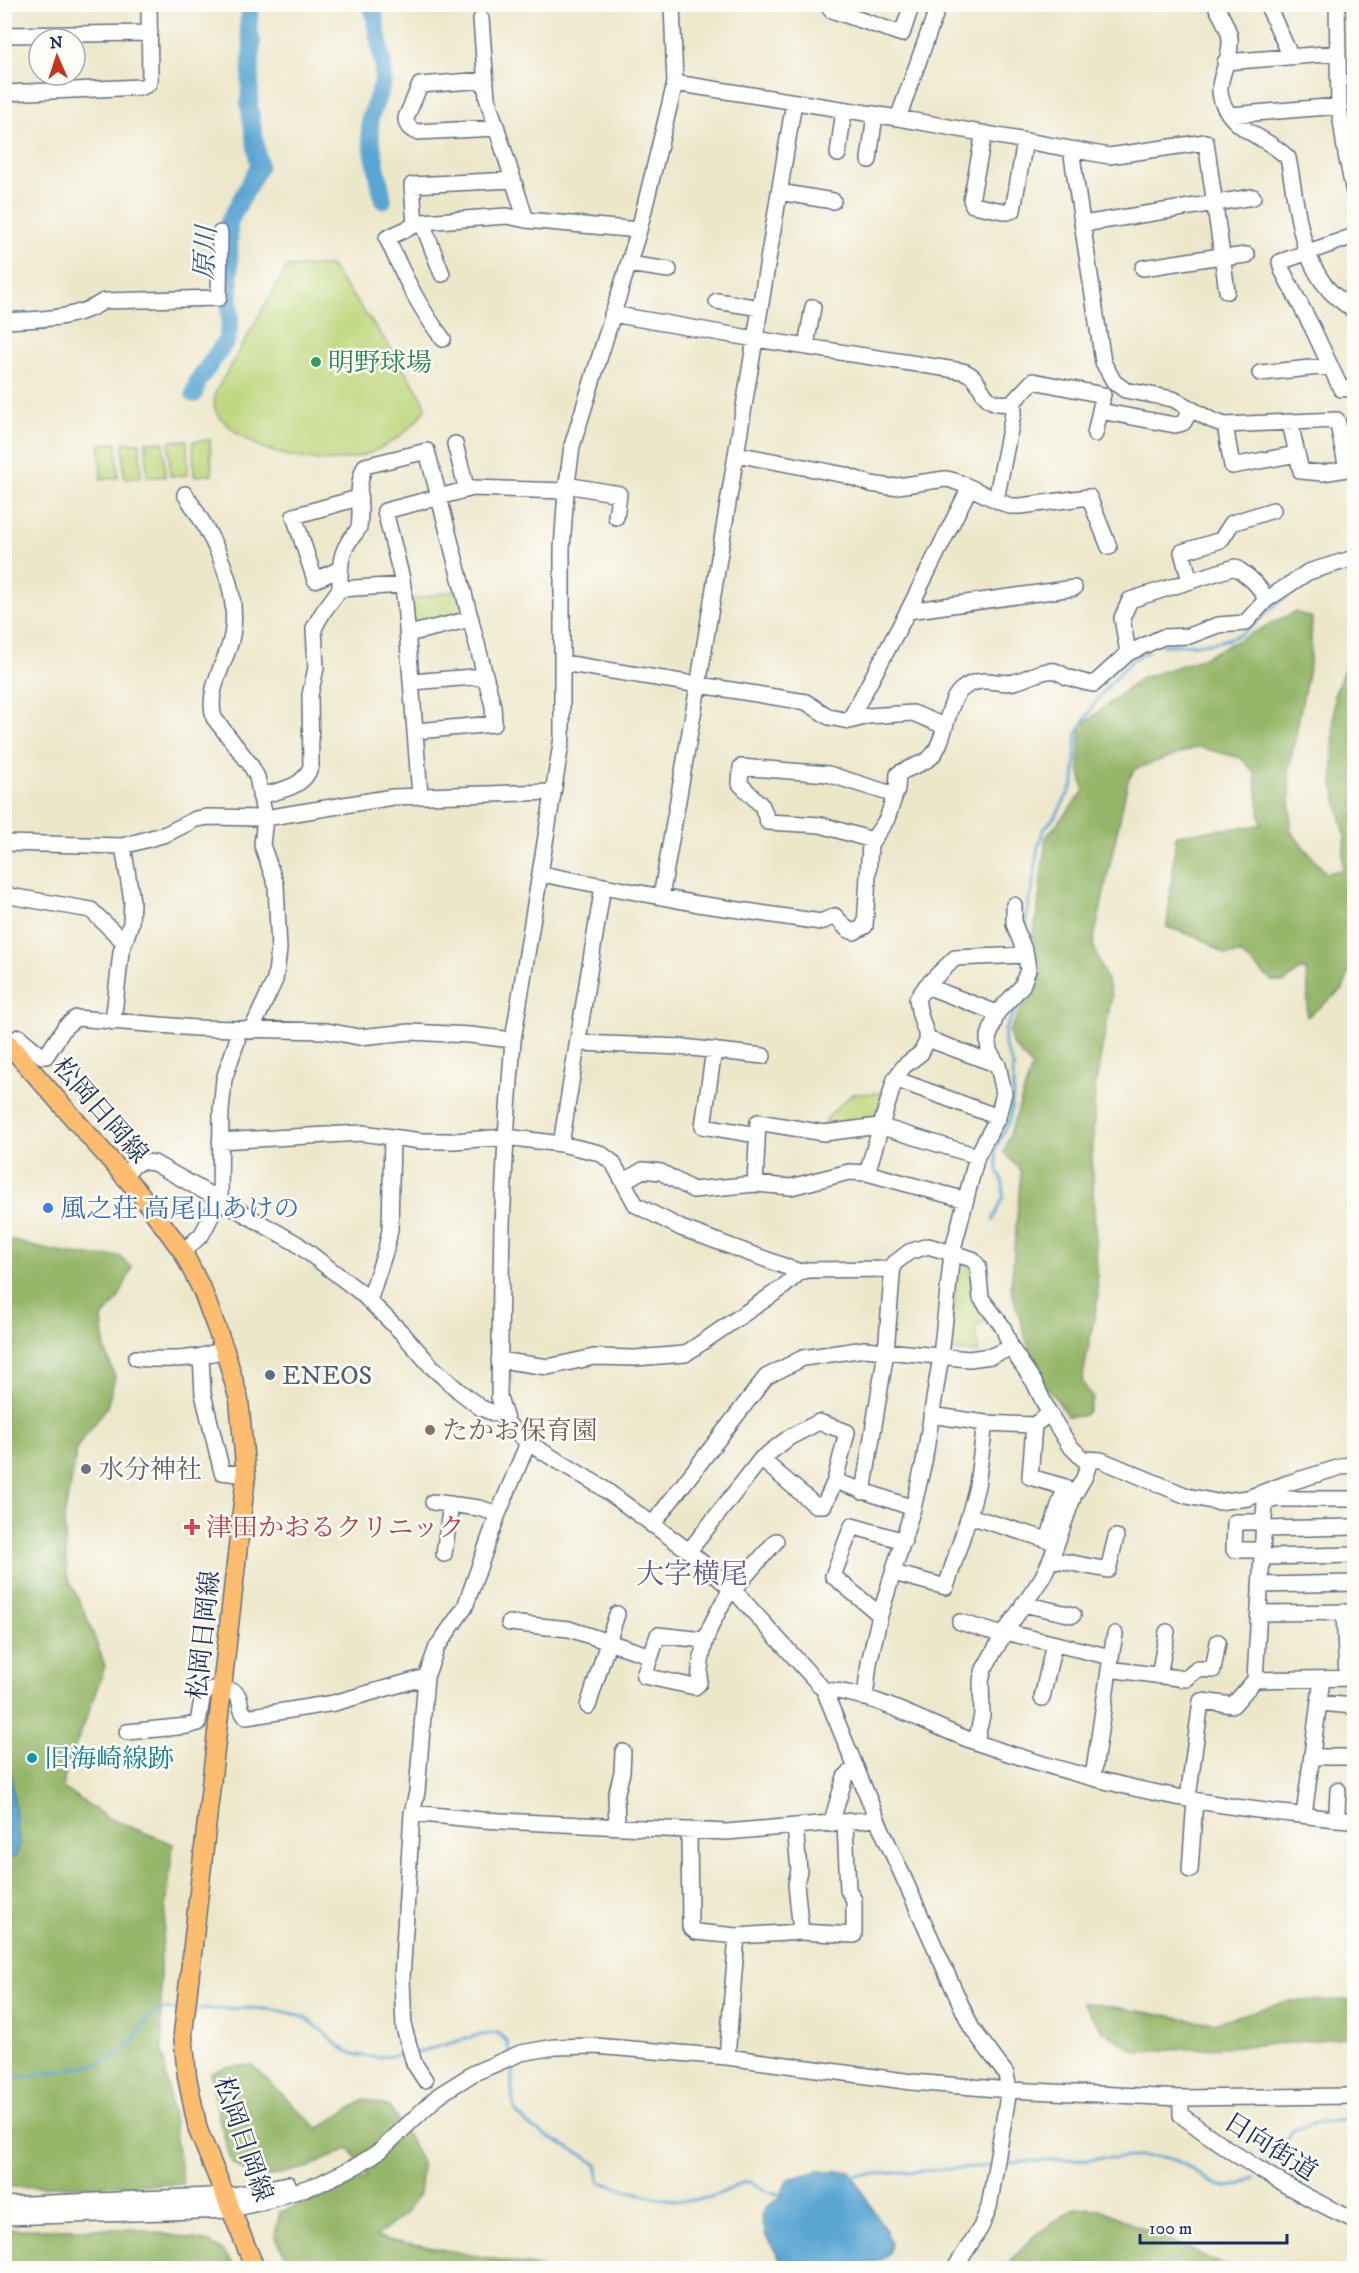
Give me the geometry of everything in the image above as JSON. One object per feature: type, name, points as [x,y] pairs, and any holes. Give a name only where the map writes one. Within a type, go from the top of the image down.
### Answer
[{"type":"main road","name":"松岡日岡線","points":[[6,1041],[151,1207],[183,1252],[207,1300],[239,1400],[246,1475],[185,2022],[191,2034],[197,2105],[222,2166],[255,2268]]},
{"type":"main road","name":"松岡日岡線","points":[[232,2202],[267,2268]]},
{"type":"street","points":[[4,93],[142,87],[148,84],[150,79],[149,4]]},
{"type":"street","points":[[672,4],[675,83],[639,230],[572,446],[566,488],[562,549],[562,738],[513,1040],[506,1137],[499,1397],[507,1423],[528,1443],[600,1486],[689,1551],[732,1589],[824,1690],[877,1819],[970,2027],[1006,2074],[1009,2090],[989,2206],[981,2227],[956,2268]]},
{"type":"street","points":[[831,10],[902,34],[912,4]]},
{"type":"street","points":[[1215,4],[1230,36],[1219,88],[1222,103],[1230,115],[1252,135],[1280,150],[1288,159],[1301,230],[1310,262],[1326,286],[1354,311]]},
{"type":"street","points":[[1267,4],[1291,57]]},
{"type":"street","points":[[1337,4],[1339,106],[1354,193]]},
{"type":"street","points":[[898,118],[937,5]]},
{"type":"street","points":[[481,19],[488,98],[526,220]]},
{"type":"street","points":[[4,35],[150,33]]},
{"type":"street","points":[[1225,62],[1338,53]]},
{"type":"street","points":[[485,80],[420,84],[406,123],[411,130],[416,132],[497,128]]},
{"type":"street","points":[[675,83],[875,114],[1109,156],[1206,142],[1227,291]]},
{"type":"street","points":[[662,897],[794,102]]},
{"type":"street","points":[[1230,115],[1339,106]]},
{"type":"street","points":[[838,154],[844,110]]},
{"type":"street","points":[[869,160],[875,114]]},
{"type":"street","points":[[984,134],[971,200],[973,205],[1008,212],[1013,210],[1025,141]]},
{"type":"street","points":[[1071,149],[1103,362],[1114,382],[1125,390],[1173,399],[1225,425],[1337,420],[1347,469],[1322,473],[1301,471],[1290,423]]},
{"type":"street","points":[[444,273],[418,223],[412,184],[513,180]]},
{"type":"street","points":[[779,192],[833,201]]},
{"type":"street","points":[[1083,224],[1252,197]]},
{"type":"street","points":[[443,339],[426,316],[403,275],[387,238],[418,223],[507,216],[526,220],[639,230]]},
{"type":"street","points":[[4,321],[72,314],[95,307],[104,301],[219,298],[220,233]]},
{"type":"street","points":[[1354,236],[1280,262],[1341,389],[1354,388]]},
{"type":"street","points":[[1143,268],[1214,257],[1247,255]]},
{"type":"street","points":[[628,264],[669,270]]},
{"type":"street","points":[[717,301],[760,308]]},
{"type":"street","points":[[806,346],[813,307]]},
{"type":"street","points":[[612,314],[970,373],[989,400],[997,404],[1012,403],[1033,381],[1103,395]]},
{"type":"street","points":[[1260,373],[1330,366]]},
{"type":"street","points":[[1095,434],[1103,395],[1114,382]]},
{"type":"street","points":[[996,500],[1014,410],[1012,403]]},
{"type":"street","points":[[1100,411],[1175,425],[1183,423],[1191,410]]},
{"type":"street","points":[[1225,425],[1232,466],[1298,454]]},
{"type":"street","points":[[454,444],[465,483]]},
{"type":"street","points":[[260,796],[301,783],[308,777],[313,750],[310,695],[316,668],[314,628],[340,589],[340,570],[347,544],[359,526],[359,478],[365,466],[427,451],[493,706],[494,724],[417,731]]},
{"type":"street","points":[[736,454],[845,475],[871,484],[891,487],[945,479],[954,480],[969,489],[1010,506],[1089,497],[1109,547]]},
{"type":"street","points":[[420,796],[417,731],[403,585],[386,512],[480,487],[566,488],[619,494],[616,517]]},
{"type":"street","points":[[849,721],[908,611],[969,489]]},
{"type":"street","points":[[183,1252],[202,1234],[220,1199],[220,1141],[225,1078],[237,1041],[275,980],[279,950],[276,885],[262,845],[265,818],[255,770],[214,718],[212,710],[217,674],[229,646],[233,623],[231,588],[213,541],[185,494]]},
{"type":"street","points":[[340,570],[315,580],[294,516],[358,498]]},
{"type":"street","points":[[1190,581],[1182,552],[1221,540],[1232,523],[1273,510]]},
{"type":"street","points":[[541,874],[662,897],[821,922],[835,916],[847,929],[854,932],[865,926],[870,843],[887,819],[895,795],[898,774],[930,758],[938,748],[944,726],[960,690],[989,680],[1011,683],[1047,671],[1056,671],[1081,682],[1094,684],[1128,653],[1163,637],[1190,636],[1218,625],[1245,623],[1266,600],[1308,572],[1354,558]]},
{"type":"street","points":[[1128,653],[1122,618],[1130,600],[1235,567],[1252,579],[1266,600]]},
{"type":"street","points":[[340,589],[403,585]]},
{"type":"street","points":[[908,611],[1074,588]]},
{"type":"street","points":[[408,634],[471,619]]},
{"type":"street","points":[[563,663],[806,702],[830,717],[849,721],[868,716],[913,714],[944,726]]},
{"type":"street","points":[[412,682],[485,676]]},
{"type":"street","points":[[872,840],[821,825],[768,822],[762,806],[740,783],[741,767],[828,774],[895,795]]},
{"type":"street","points":[[4,843],[123,846],[166,834],[196,819],[208,817],[265,818],[367,801],[420,796],[554,792]]},
{"type":"street","points":[[113,1022],[121,951],[131,923],[132,901],[123,846]]},
{"type":"street","points":[[561,1144],[603,886]]},
{"type":"street","points":[[4,895],[91,910],[124,942]]},
{"type":"street","points":[[865,1698],[869,1663],[880,1615],[904,1541],[924,1462],[941,1356],[952,1252],[978,1156],[998,1117],[1004,1093],[998,1065],[988,1051],[988,1039],[997,1013],[1022,986],[1028,970],[1026,956],[1014,924],[1014,905]]},
{"type":"street","points":[[867,1173],[879,1126],[895,1079],[904,1066],[921,1053],[928,1039],[917,999],[926,986],[955,958],[1026,956]]},
{"type":"street","points":[[926,986],[997,1013]]},
{"type":"street","points":[[6,1041],[19,1037],[42,1056],[46,1056],[65,1027],[76,1018],[244,1030],[327,1031],[359,1037],[420,1033],[513,1040]]},
{"type":"street","points":[[928,1039],[998,1065]]},
{"type":"street","points":[[579,1043],[683,1047],[763,1056]]},
{"type":"street","points":[[714,1050],[703,1126],[757,1135]]},
{"type":"street","points":[[895,1079],[998,1117]]},
{"type":"street","points":[[756,1184],[758,1122],[824,1133],[879,1126],[978,1156]]},
{"type":"street","points":[[220,1141],[362,1133],[421,1141],[454,1142],[506,1137],[561,1144],[600,1153],[613,1164],[636,1204],[672,1223],[800,1272]]},
{"type":"street","points":[[369,1301],[390,1230],[392,1137]]},
{"type":"street","points":[[123,1174],[140,1161],[150,1162],[296,1242],[369,1301],[432,1367],[459,1391],[481,1408],[504,1417]]},
{"type":"street","points":[[624,1181],[643,1170],[661,1172],[693,1190],[756,1184],[791,1187],[849,1172],[867,1173],[966,1200]]},
{"type":"street","points":[[499,1360],[548,1367],[594,1358],[635,1358],[685,1354],[782,1288],[800,1272],[887,1269],[909,1252],[928,1246],[972,1259],[978,1266],[981,1298],[1003,1327],[1011,1348],[1034,1382],[1049,1413],[1069,1445],[1083,1459],[1101,1460],[1187,1496],[1217,1502],[1248,1498],[1354,1463]]},
{"type":"street","points":[[863,1492],[886,1352],[893,1264]]},
{"type":"street","points":[[652,1525],[766,1377],[803,1358],[865,1349],[969,1359],[991,1356],[1011,1348]]},
{"type":"street","points":[[136,1358],[167,1360],[225,1351]]},
{"type":"street","points":[[201,1356],[203,1394],[222,1472],[246,1475]]},
{"type":"street","points":[[931,1414],[986,1423],[1034,1425],[1049,1413]]},
{"type":"street","points":[[689,1551],[761,1459],[790,1437],[819,1422],[847,1432],[835,1481],[824,1504],[815,1505],[761,1459]]},
{"type":"street","points":[[894,1573],[946,1587],[977,1486],[986,1423]]},
{"type":"street","points":[[969,1516],[1048,1540],[1065,1486],[1030,1477],[1034,1425]]},
{"type":"street","points":[[426,2080],[414,2063],[404,2028],[402,1979],[412,1813],[417,1792],[426,1677],[437,1647],[465,1607],[498,1514],[528,1443]]},
{"type":"street","points":[[976,1742],[982,1715],[981,1680],[984,1669],[1023,1604],[1042,1578],[1074,1495],[1084,1478],[1090,1461]]},
{"type":"street","points":[[835,1481],[913,1508]]},
{"type":"street","points":[[1190,1870],[1191,1799],[1201,1701],[1233,1705],[1255,1680],[1265,1502],[1276,1499],[1354,1499]]},
{"type":"street","points":[[433,1502],[498,1514]]},
{"type":"street","points":[[444,1554],[451,1504]]},
{"type":"street","points":[[1354,1527],[1264,1526],[1235,1522],[1234,1550],[1262,1554],[1354,1555]]},
{"type":"street","points":[[880,1615],[833,1576],[852,1526],[904,1541]]},
{"type":"street","points":[[1051,1558],[1108,1570],[1116,1537]]},
{"type":"street","points":[[705,1640],[658,1635],[644,1676],[695,1687],[699,1683],[700,1657],[711,1622],[732,1589],[776,1541]]},
{"type":"street","points":[[1260,1585],[1354,1583]]},
{"type":"street","points":[[1023,1604],[1073,1615]]},
{"type":"street","points":[[1255,1680],[1351,1678],[1349,1612],[1259,1613]]},
{"type":"street","points":[[588,1706],[618,1614]]},
{"type":"street","points":[[960,1622],[1054,1644],[1110,1663],[1159,1676],[1186,1679],[1197,1669],[1213,1670],[1218,1642]]},
{"type":"street","points":[[509,1623],[569,1629],[608,1644],[651,1656]]},
{"type":"street","points":[[1159,1676],[1167,1632]]},
{"type":"street","points":[[1093,1777],[1115,1634]]},
{"type":"street","points":[[1042,1698],[1054,1644]]},
{"type":"street","points":[[127,1732],[198,1723],[203,1693],[211,1688],[234,1691],[239,1695],[246,1717],[334,1703],[426,1677]]},
{"type":"street","points":[[1304,1813],[1322,1679]]},
{"type":"street","points":[[824,1690],[842,1690],[976,1742],[1093,1777],[1191,1799],[1260,1811],[1354,1812]]},
{"type":"street","points":[[1319,1703],[1354,1706]]},
{"type":"street","points":[[617,1827],[616,1796],[622,1772],[623,1752]]},
{"type":"street","points":[[1312,1757],[1354,1757]]},
{"type":"street","points":[[689,1830],[690,1927],[696,1932],[737,1936],[801,1932],[854,1935],[854,1900],[848,1890],[838,1824],[845,1777],[856,1767]]},
{"type":"street","points":[[1337,1811],[1338,1790]]},
{"type":"street","points":[[412,1813],[493,1820],[726,1832],[877,1819]]},
{"type":"street","points":[[1304,1813],[1331,1820],[1354,1820]]},
{"type":"street","points":[[795,1826],[799,1870],[796,1884],[801,1932]]},
{"type":"street","points":[[727,2057],[737,1936]]},
{"type":"street","points":[[4,2217],[232,2202],[297,2182],[381,2150],[439,2095],[488,2065],[521,2054],[570,2045],[727,2057],[912,2082],[1009,2090],[1181,2098],[1354,2096]]},
{"type":"street","name":"日向街道","points":[[1181,2098],[1182,2115],[1215,2142],[1278,2181],[1354,2220]]},
{"type":"street","points":[[4,2205],[232,2202]]},
{"type":"green space","name":"明野球場","points":[[330,266],[388,344],[424,401],[425,409],[407,430],[390,443],[372,452],[348,459],[312,460],[275,452],[243,437],[219,416],[214,400],[216,391],[287,267]]},
{"type":"green space","points":[[187,440],[188,475],[170,476],[169,441]]},
{"type":"green space","points":[[210,440],[212,475],[194,476],[193,441]]},
{"type":"green space","points":[[146,442],[164,442],[165,477],[147,477]]},
{"type":"green space","points":[[117,443],[118,478],[101,479],[100,444]]},
{"type":"green space","points":[[123,443],[140,443],[141,478],[124,478]]},
{"type":"green space","points":[[458,590],[465,614],[412,627],[410,600]]},
{"type":"green space","points":[[1295,612],[1312,618],[1310,662],[1289,769],[1291,832],[1326,873],[1342,870],[1345,836],[1333,783],[1334,696],[1354,643],[1354,958],[1343,989],[1307,1017],[1306,970],[1300,970],[1284,983],[1272,981],[1241,954],[1226,955],[1202,939],[1167,927],[1176,835],[1261,825],[1255,773],[1241,758],[1198,747],[1135,769],[1128,780],[1093,944],[1112,995],[1095,1087],[1092,1162],[1098,1298],[1082,1381],[1093,1399],[1084,1415],[1067,1416],[1036,1373],[1011,1288],[1021,1171],[1004,1152],[1032,1067],[1013,1045],[1009,1032],[1041,971],[1033,936],[1046,837],[1084,791],[1079,767],[1081,726],[1140,679],[1198,660]]},
{"type":"green space","points":[[883,1093],[877,1117],[870,1122],[823,1126],[832,1112],[852,1094]]},
{"type":"green space","points":[[5,1238],[61,1253],[119,1256],[132,1268],[118,1299],[102,1318],[105,1350],[115,1377],[107,1407],[77,1447],[64,1518],[67,1575],[86,1615],[105,1666],[66,1767],[63,1788],[108,1818],[173,1844],[160,1965],[162,2047],[183,2184],[5,2187]]},
{"type":"green space","points":[[964,1264],[970,1268],[972,1276],[971,1299],[987,1319],[975,1327],[978,1353],[949,1351],[958,1266]]},
{"type":"green space","points":[[1354,2000],[1354,2036],[1276,2044],[1136,2052],[1103,2031],[1082,2002],[1214,2023],[1289,2001]]},
{"type":"green space","points":[[252,2065],[318,2129],[365,2099],[389,2107],[414,2146],[422,2166],[419,2194],[405,2214],[375,2237],[543,2268],[292,2268],[275,2235],[280,2212],[333,2194],[367,2177],[350,2148],[309,2167],[259,2179],[232,2163],[220,2123],[210,2073],[227,2067]]},
{"type":"green space","points":[[1075,2208],[1100,2209],[1230,2268],[1004,2268],[1034,2236]]},
{"type":"green space","points":[[5,2229],[134,2229],[205,2241],[222,2250],[236,2268],[5,2268]]},
{"type":"water","points":[[5,1767],[11,1772],[19,1847],[15,1858],[5,1856]]},
{"type":"water","points":[[820,2171],[850,2171],[886,2231],[891,2244],[889,2253],[879,2261],[858,2266],[842,2264],[829,2268],[786,2268],[766,2236],[762,2217],[766,2207],[779,2199],[788,2179]]},
{"type":"waterway","name":"原川","points":[[194,394],[198,381],[226,341],[230,326],[229,222],[259,166],[249,105],[252,43],[248,27],[251,4]]},
{"type":"waterway","points":[[372,4],[383,64],[383,82],[370,118],[370,135],[383,200]]},
{"type":"waterway","points":[[1162,645],[1223,641],[1238,635],[1288,596],[1306,586],[1354,567]]},
{"type":"waterway","points":[[1034,961],[1026,917],[1038,847],[1044,829],[1057,814],[1074,783],[1077,733],[1100,695],[1132,660],[1148,652]]},
{"type":"waterway","points":[[993,1220],[1003,1197],[1003,1183],[998,1171],[995,1150],[1010,1118],[1013,1092],[1013,1066],[1004,1044],[1005,1030],[1023,995]]},
{"type":"waterway","points":[[192,2010],[245,2008],[285,2012],[305,2018],[341,2047],[354,2054],[376,2057],[406,2055]]},
{"type":"waterway","points":[[4,2080],[97,2065],[133,2043],[143,2024],[154,2012],[166,2009],[179,2010]]},
{"type":"waterway","points":[[415,2053],[480,2035],[497,2033],[507,2041],[510,2054]]},
{"type":"waterway","points":[[512,2063],[512,2095],[518,2114],[535,2129],[597,2165],[600,2182],[652,2197],[680,2200],[712,2197],[746,2182],[751,2182],[768,2192],[783,2195]]},
{"type":"waterway","points":[[1265,2166],[1294,2130],[1312,2124],[1354,2119]]},
{"type":"waterway","points":[[1002,2164],[1153,2156],[1180,2162],[1219,2185],[1229,2187],[1241,2185],[1254,2177]]},
{"type":"waterway","points":[[850,2176],[990,2166]]},
{"type":"place","name":"明野球場","points":[[316,362]]},
{"type":"place","name":"風之荘 高尾山あけの","points":[[48,1208]]},
{"type":"place","name":"ENEOS","points":[[270,1375]]},
{"type":"place","name":"たかお保育園","points":[[430,1430]]},
{"type":"place","name":"水分神社","points":[[86,1469]]},
{"type":"place","name":"津田かおるクリニック","points":[[192,1527]]},
{"type":"place","name":"旧海崎線跡","points":[[32,1758]]},
{"type":"district","name":"大字横尾","points":[[692,1573]]}]
